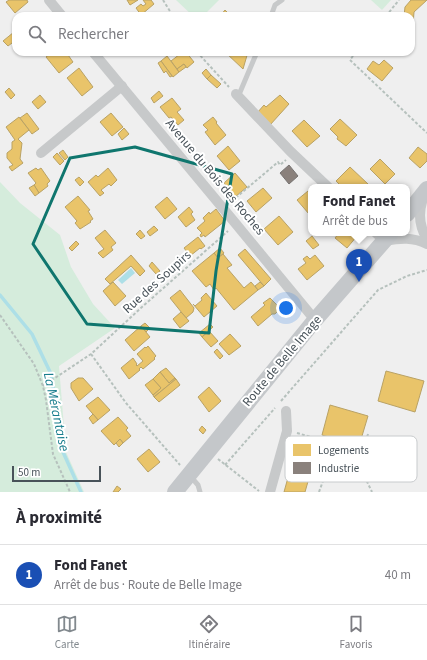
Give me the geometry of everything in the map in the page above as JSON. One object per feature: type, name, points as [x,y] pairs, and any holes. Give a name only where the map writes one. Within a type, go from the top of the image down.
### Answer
[{"type":"main road","points":[[410,210],[427,189]]},
{"type":"main road","name":"Route de Belle Image","points":[[175,492],[384,236]]},
{"type":"street","points":[[49,0],[59,12]]},
{"type":"street","name":"Avenue du Bois des Roches","points":[[96,56],[224,208],[315,320]]},
{"type":"street","points":[[41,153],[122,86]]},
{"type":"street","points":[[237,95],[290,151],[325,184]]},
{"type":"street","points":[[427,189],[419,211],[422,231],[427,239]]},
{"type":"street","points":[[384,236],[419,240],[427,244]]},
{"type":"street","points":[[286,411],[287,431],[286,436]]},
{"type":"street","points":[[270,492],[285,438]]},
{"type":"lane","points":[[272,12],[275,5],[282,0]]},
{"type":"lane","points":[[237,95],[255,56]]},
{"type":"lane","points":[[189,475],[198,485],[200,492]]},
{"type":"path","points":[[163,0],[170,12]]},
{"type":"path","points":[[389,12],[399,0]]},
{"type":"path","points":[[201,56],[237,95]]},
{"type":"path","points":[[353,56],[350,60],[427,133]]},
{"type":"path","points":[[224,208],[278,162],[280,165],[286,160],[284,157],[290,151]]},
{"type":"path","name":"Rue des Soupirs","points":[[43,386],[91,354],[236,224]]},
{"type":"path","points":[[281,401],[378,290],[407,276],[427,270]]},
{"type":"path","points":[[0,315],[34,364],[43,386],[53,454],[70,492]]},
{"type":"path","points":[[91,354],[126,403],[189,475]]},
{"type":"path","points":[[225,465],[276,407]]},
{"type":"path","points":[[287,431],[310,436]]},
{"type":"path","points":[[208,450],[260,492]]},
{"type":"path","points":[[319,492],[323,482]]},
{"type":"path","points":[[367,482],[372,492]]},
{"type":"highlighted area","points":[[135,147],[232,174],[216,271],[209,333],[87,324],[33,244],[70,158]]},
{"type":"green space","points":[[176,0],[219,0],[207,12],[189,12]]},
{"type":"green space","points":[[371,0],[391,0],[382,10]]},
{"type":"green space","points":[[0,182],[20,203],[60,235],[71,267],[93,304],[115,328],[59,366],[66,452],[84,492],[0,492]]},
{"type":"water","points":[[131,268],[135,273],[122,284],[118,280]]},
{"type":"building: Logements","points":[[9,0],[27,0],[28,2],[14,12],[6,2]]},
{"type":"building: Logements","points":[[127,0],[138,0],[130,5]]},
{"type":"building: Logements","points":[[143,0],[151,0],[154,4],[145,12],[139,12],[136,8],[141,4],[143,6],[146,4]]},
{"type":"building: Logements","points":[[411,0],[427,0],[414,12],[404,12],[405,7]]},
{"type":"building: Logements","points":[[12,34],[12,43],[8,46],[3,41]]},
{"type":"building: Logements","points":[[69,56],[73,62],[59,73],[46,57]]},
{"type":"building: Logements","points":[[167,56],[179,72],[173,77],[161,61]]},
{"type":"building: Logements","points":[[177,56],[189,56],[194,62],[187,68],[184,64],[177,69],[171,61]]},
{"type":"building: Logements","points":[[229,56],[247,56],[243,69]]},
{"type":"building: Logements","points":[[384,60],[393,68],[382,81],[367,69],[373,61],[379,65]]},
{"type":"building: Logements","points":[[161,61],[172,76],[170,77],[166,71],[164,73],[158,63]]},
{"type":"building: Logements","points":[[184,64],[186,67],[179,72],[177,69]]},
{"type":"building: Logements","points":[[79,68],[93,87],[82,96],[67,78]]},
{"type":"building: Logements","points":[[206,69],[211,75],[207,79],[202,73]]},
{"type":"building: Logements","points":[[211,75],[221,84],[217,88],[207,79]]},
{"type":"building: Logements","points":[[9,88],[15,95],[11,99],[5,92]]},
{"type":"building: Logements","points":[[159,91],[163,96],[154,103],[151,98]]},
{"type":"building: Logements","points":[[40,95],[46,102],[38,109],[32,102]]},
{"type":"building: Logements","points":[[280,95],[289,104],[270,125],[257,113],[264,105],[266,107]]},
{"type":"building: Logements","points":[[172,98],[181,109],[177,112],[184,120],[178,125],[171,117],[169,118],[160,107]]},
{"type":"building: Logements","points":[[27,113],[39,129],[32,134],[20,118]]},
{"type":"building: Logements","points":[[111,113],[123,127],[112,136],[100,122]]},
{"type":"building: Logements","points":[[19,117],[29,130],[18,139],[22,143],[20,159],[23,163],[12,171],[9,167],[13,165],[7,158],[7,153],[12,149],[12,142],[15,140],[6,127]]},
{"type":"building: Logements","points":[[213,117],[226,135],[215,145],[205,132],[208,130],[203,125]]},
{"type":"building: Logements","points":[[340,119],[357,135],[346,146],[337,139],[338,137],[330,129]]},
{"type":"building: Logements","points":[[304,120],[320,136],[307,147],[292,131]]},
{"type":"building: Logements","points":[[124,128],[129,134],[122,140],[118,134]]},
{"type":"building: Logements","points":[[228,146],[240,161],[229,170],[217,156]]},
{"type":"building: Logements","points":[[418,147],[427,154],[427,161],[420,168],[409,158]]},
{"type":"building: Logements","points":[[63,150],[68,157],[65,160],[59,153]]},
{"type":"building: Logements","points":[[57,153],[64,161],[60,165],[53,157]]},
{"type":"building: Logements","points":[[380,159],[395,174],[385,184],[370,169]]},
{"type":"building: Logements","points":[[350,167],[368,184],[339,184],[336,181]]},
{"type":"building: Logements","points":[[36,168],[38,170],[41,168],[50,181],[47,184],[48,186],[39,193],[34,185],[36,183],[28,173]]},
{"type":"building: Logements","points":[[108,168],[117,180],[111,186],[109,184],[101,190],[104,193],[100,196],[88,182],[96,175],[98,177]]},
{"type":"building: Logements","points":[[235,173],[247,187],[235,197],[224,183]]},
{"type":"building: Logements","points":[[79,177],[84,182],[80,186],[75,180]]},
{"type":"building: Logements","points":[[34,185],[39,193],[35,196],[29,188]]},
{"type":"building: Logements","points":[[263,188],[272,198],[256,212],[247,201]]},
{"type":"building: Logements","points":[[308,191],[308,213],[297,200]]},
{"type":"building: Logements","points":[[78,196],[90,210],[88,211],[93,219],[80,229],[75,223],[77,221],[65,207]]},
{"type":"building: Logements","points":[[167,197],[177,209],[165,219],[155,207]]},
{"type":"building: Logements","points":[[189,207],[193,212],[191,214],[195,220],[186,227],[178,217]]},
{"type":"building: Logements","points":[[216,209],[225,221],[205,237],[204,235],[201,237],[200,235],[202,233],[197,228],[205,221],[203,218],[209,212],[210,214]]},
{"type":"building: Logements","points":[[279,216],[293,232],[278,245],[264,229]]},
{"type":"building: Logements","points":[[154,226],[158,230],[150,236],[147,232]]},
{"type":"building: Logements","points":[[105,230],[116,243],[111,247],[113,250],[103,258],[98,253],[104,249],[95,238]]},
{"type":"building: Logements","points":[[140,230],[145,236],[141,239],[136,234]]},
{"type":"building: Logements","points":[[312,236],[319,245],[313,249],[306,241]]},
{"type":"building: Logements","points":[[337,236],[357,236],[347,248],[335,238]]},
{"type":"building: Logements","points":[[198,237],[205,246],[190,256],[184,248]]},
{"type":"building: Logements","points":[[76,241],[79,244],[72,251],[69,248]]},
{"type":"building: Logements","points":[[220,248],[224,253],[218,258],[214,253]]},
{"type":"building: Logements","points":[[245,249],[271,279],[264,286],[238,255]]},
{"type":"building: Logements","points":[[214,253],[218,258],[223,254],[232,265],[227,268],[244,288],[251,282],[258,290],[234,310],[216,288],[214,290],[210,284],[206,287],[192,271]]},
{"type":"building: Logements","points":[[131,255],[145,271],[140,276],[131,266],[110,284],[105,279]]},
{"type":"building: Logements","points":[[315,255],[324,266],[307,280],[298,269],[306,263],[303,259],[307,256],[310,259]]},
{"type":"building: Logements","points":[[152,262],[160,271],[156,274],[149,266]]},
{"type":"building: Logements","points":[[113,282],[126,296],[115,306],[103,291]]},
{"type":"building: Logements","points":[[260,282],[264,286],[258,290],[255,286]]},
{"type":"building: Logements","points":[[180,290],[194,308],[193,312],[186,318],[170,298]]},
{"type":"building: Logements","points":[[206,293],[217,306],[204,317],[193,304],[195,306],[202,300],[201,298]]},
{"type":"building: Logements","points":[[270,298],[280,308],[275,314],[272,314],[258,326],[251,317],[265,305],[263,303]]},
{"type":"building: Logements","points":[[181,312],[189,321],[180,328],[173,319]]},
{"type":"building: Logements","points":[[145,323],[150,328],[146,332],[141,326]]},
{"type":"building: Logements","points":[[210,324],[213,327],[202,337],[199,333]]},
{"type":"building: Logements","points":[[141,326],[150,337],[134,351],[125,340]]},
{"type":"building: Logements","points":[[209,331],[218,341],[211,347],[202,337]]},
{"type":"building: Logements","points":[[230,334],[241,346],[229,355],[219,344]]},
{"type":"building: Logements","points":[[148,346],[156,356],[154,358],[155,359],[143,369],[141,367],[139,369],[140,370],[129,379],[121,368],[133,358],[137,366],[143,361],[137,354]]},
{"type":"building: Logements","points":[[217,349],[223,356],[220,359],[214,352]]},
{"type":"building: Logements","points":[[166,368],[175,378],[169,383],[160,372]]},
{"type":"building: Logements","points":[[386,371],[424,381],[415,412],[378,401]]},
{"type":"building: Logements","points":[[160,372],[169,383],[175,378],[176,379],[154,397],[153,395],[161,388],[153,379]]},
{"type":"building: Logements","points":[[78,378],[83,378],[93,389],[79,401],[71,388],[71,383]]},
{"type":"building: Logements","points":[[153,379],[161,388],[153,395],[145,385]]},
{"type":"building: Logements","points":[[176,379],[180,385],[159,402],[154,397]]},
{"type":"building: Logements","points":[[209,387],[221,401],[209,412],[198,397]]},
{"type":"building: Logements","points":[[98,397],[110,410],[98,420],[86,406]]},
{"type":"building: Logements","points":[[330,405],[368,416],[362,436],[322,435]]},
{"type":"building: Logements","points":[[93,414],[98,420],[93,424],[89,418]]},
{"type":"building: Logements","points":[[118,417],[128,428],[126,430],[131,436],[123,443],[120,439],[114,445],[101,431]]},
{"type":"building: Logements","points":[[202,426],[206,430],[203,434],[199,430]]},
{"type":"building: Logements","points":[[120,439],[123,443],[119,447],[116,443]]},
{"type":"building: Logements","points":[[149,449],[160,462],[148,472],[137,459]]},
{"type":"building: Logements","points":[[287,482],[308,482],[305,492],[284,492]]},
{"type":"building: Logements","points":[[117,486],[121,489],[118,492],[113,492]]},
{"type":"building: Industrie","points":[[289,165],[298,176],[289,184],[280,173]]},
{"type":"waterway","name":"La Mérantaise","points":[[0,295],[32,334],[51,374],[63,452],[81,492]]},
{"type":"place","name":"Fond Fanet","points":[[359,282]]}]
